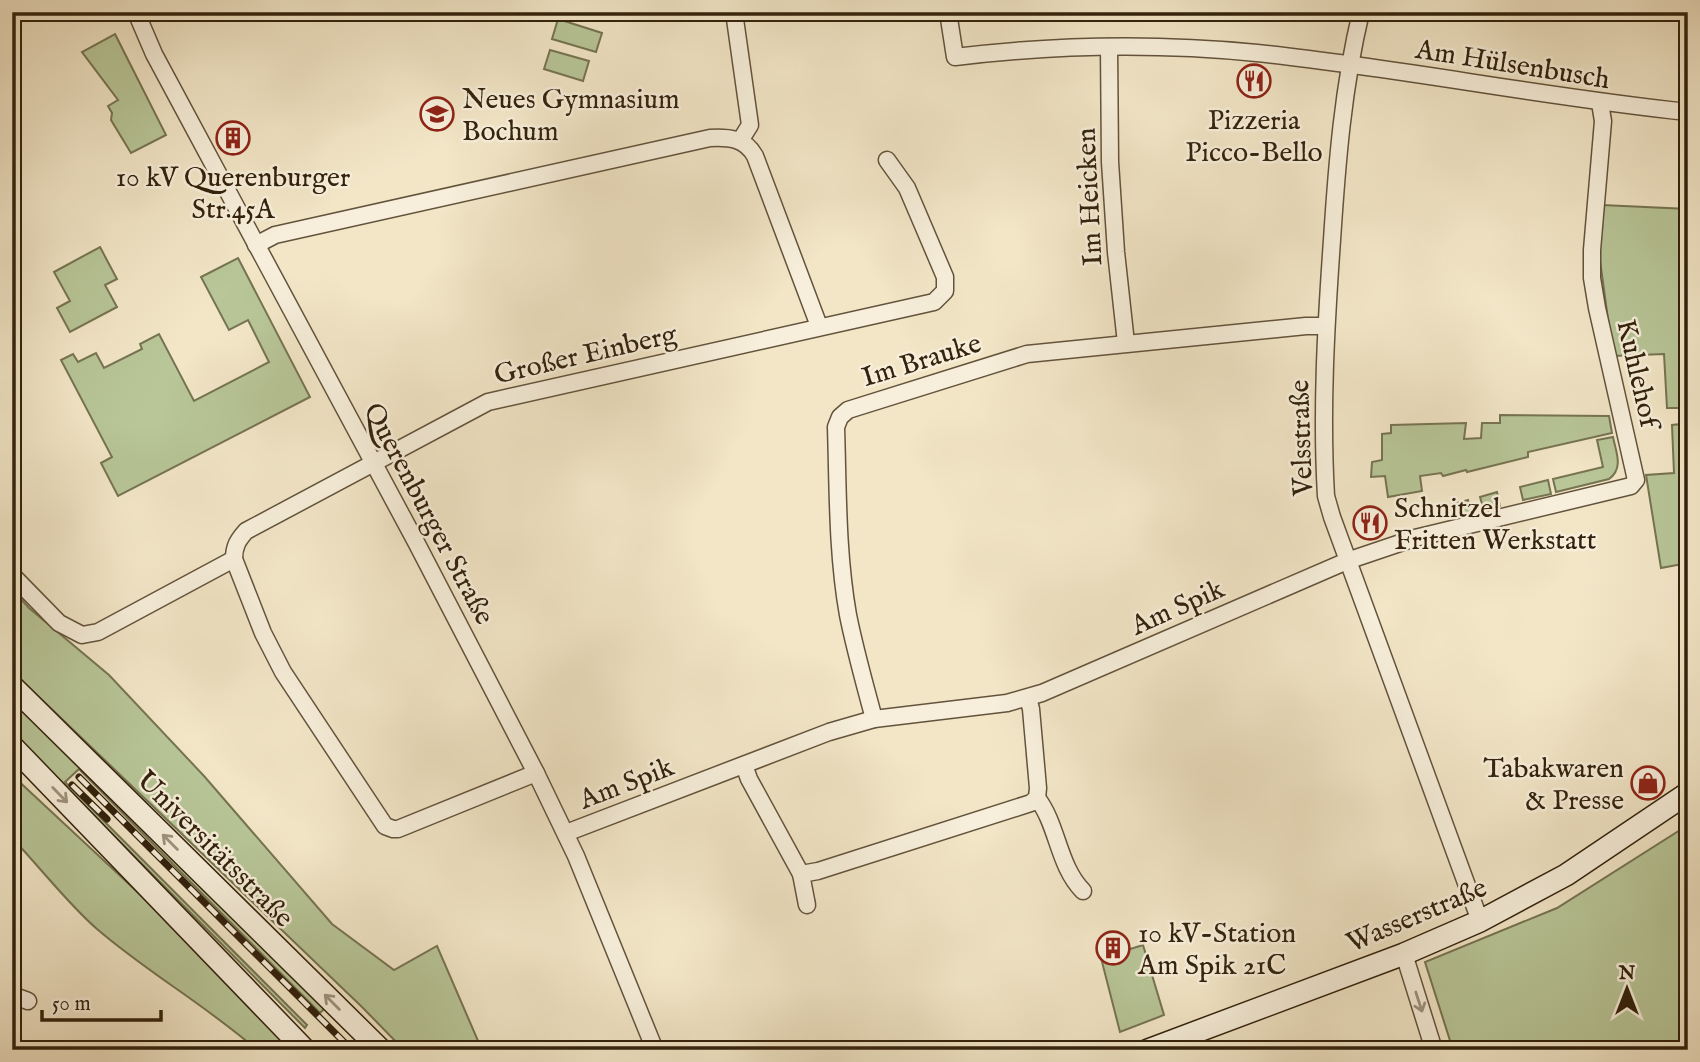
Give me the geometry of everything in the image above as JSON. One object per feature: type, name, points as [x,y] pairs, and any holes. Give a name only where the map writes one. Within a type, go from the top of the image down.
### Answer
[{"type":"main road","name":"Universitätsstraße","points":[[12,686],[381,1050]]},
{"type":"main road","points":[[12,746],[305,1050]]},
{"type":"main road","name":"Wasserstraße","points":[[1148,1050],[1404,954],[1479,921],[1566,875],[1688,793]]},
{"type":"street","name":"Querenburger Straße","points":[[136,12],[154,54],[536,773],[566,833],[655,1050]]},
{"type":"street","points":[[734,12],[750,125],[740,141]]},
{"type":"street","name":"Am Hülsenbusch","points":[[948,12],[955,57],[1040,49],[1110,47],[1243,52],[1688,113]]},
{"type":"street","name":"Velsstraße","points":[[1361,12],[1341,130],[1325,326],[1326,496],[1347,561],[1479,921]]},
{"type":"street","name":"Im Heicken","points":[[1110,47],[1111,175],[1126,343]]},
{"type":"street","name":"Kuhlehof","points":[[1347,561],[1415,538],[1631,486],[1636,480],[1592,278],[1603,121],[1600,103]]},
{"type":"street","points":[[256,245],[275,235],[710,138],[729,137],[740,141],[752,150],[755,156],[819,326]]},
{"type":"street","name":"Großer Einberg","points":[[234,559],[237,541],[246,531],[488,402],[934,302],[945,291],[945,277],[907,188],[887,160]]},
{"type":"street","name":"Im Brauke","points":[[874,719],[849,615],[843,570],[836,427],[839,417],[848,410],[1027,354],[1325,326]]},
{"type":"street","points":[[12,575],[59,623],[82,635],[98,632],[234,559],[263,633],[283,672],[385,826],[398,828],[536,773]]},
{"type":"street","name":"Am Spik","points":[[566,833],[829,732],[874,719],[1028,698],[1347,561]]},
{"type":"street","points":[[1028,698],[1038,778],[1037,798],[1045,809],[1072,880],[1083,891]]},
{"type":"street","points":[[744,765],[801,874],[807,905]]},
{"type":"street","points":[[801,874],[818,871],[1022,806],[1037,798]]},
{"type":"street","points":[[1404,954],[1434,1050]]},
{"type":"green space","points":[[558,19],[602,33],[596,52],[552,39]]},
{"type":"green space","points":[[115,34],[166,135],[131,153],[111,120],[112,113],[108,106],[118,100],[82,52]]},
{"type":"green space","points":[[550,50],[589,61],[583,81],[544,69]]},
{"type":"green space","points":[[1602,205],[1688,209],[1688,563],[1661,568],[1646,475],[1674,473],[1672,425],[1681,424],[1680,408],[1667,408],[1664,354],[1613,356],[1599,253]]},
{"type":"green space","points":[[100,247],[117,279],[105,285],[117,307],[70,332],[57,308],[70,301],[54,272]]},
{"type":"green space","points":[[238,258],[310,397],[118,496],[101,463],[112,457],[61,360],[73,354],[78,362],[96,353],[104,368],[142,349],[140,344],[159,334],[194,401],[269,362],[248,320],[229,330],[201,277]]},
{"type":"green space","points":[[1500,415],[1609,416],[1612,433],[1528,452],[1528,457],[1467,472],[1420,476],[1422,491],[1388,497],[1385,476],[1371,477],[1372,462],[1382,460],[1382,434],[1391,433],[1391,425],[1466,423],[1464,439],[1481,438],[1482,423],[1500,423]]},
{"type":"green space","points":[[1613,437],[1618,460],[1614,475],[1609,479],[1556,492],[1553,479],[1603,467],[1597,440]]},
{"type":"green space","points":[[1548,480],[1551,494],[1523,500],[1520,487]]},
{"type":"green space","points":[[1497,492],[1500,506],[1484,511],[1480,497]]},
{"type":"green space","points":[[1468,500],[1472,514],[1454,518],[1450,505]]},
{"type":"green space","points":[[12,589],[29,608],[109,675],[204,776],[332,924],[394,970],[437,946],[482,1050],[404,1050],[12,671]]},
{"type":"green space","points":[[12,699],[325,1008],[320,1013],[79,769],[65,782],[307,1025],[305,1028],[12,733]]},
{"type":"green space","points":[[12,775],[204,954],[294,1050],[257,1050],[116,945],[86,919],[12,838]]},
{"type":"green space","points":[[1688,825],[1688,1050],[1453,1050],[1425,962],[1557,908]]},
{"type":"green space","points":[[1143,945],[1164,1015],[1120,1032],[1101,958]]},
{"type":"railway","points":[[79,777],[352,1050]]},
{"type":"railway","points":[[72,785],[107,819]]},
{"type":"place","name":"Pizzeria Picco-Bello","points":[[1254,81]]},
{"type":"place","name":"Neues Gymnasium Bochum","points":[[437,114]]},
{"type":"place","name":"10 kV Querenburger Str.45A","points":[[233,138]]},
{"type":"place","name":"Schnitzel Fritten Werkstatt","points":[[1370,523]]},
{"type":"place","name":"Tabakwaren & Presse","points":[[1648,783]]},
{"type":"place","name":"10 kV-Station Am Spik 21C","points":[[1113,948]]}]
